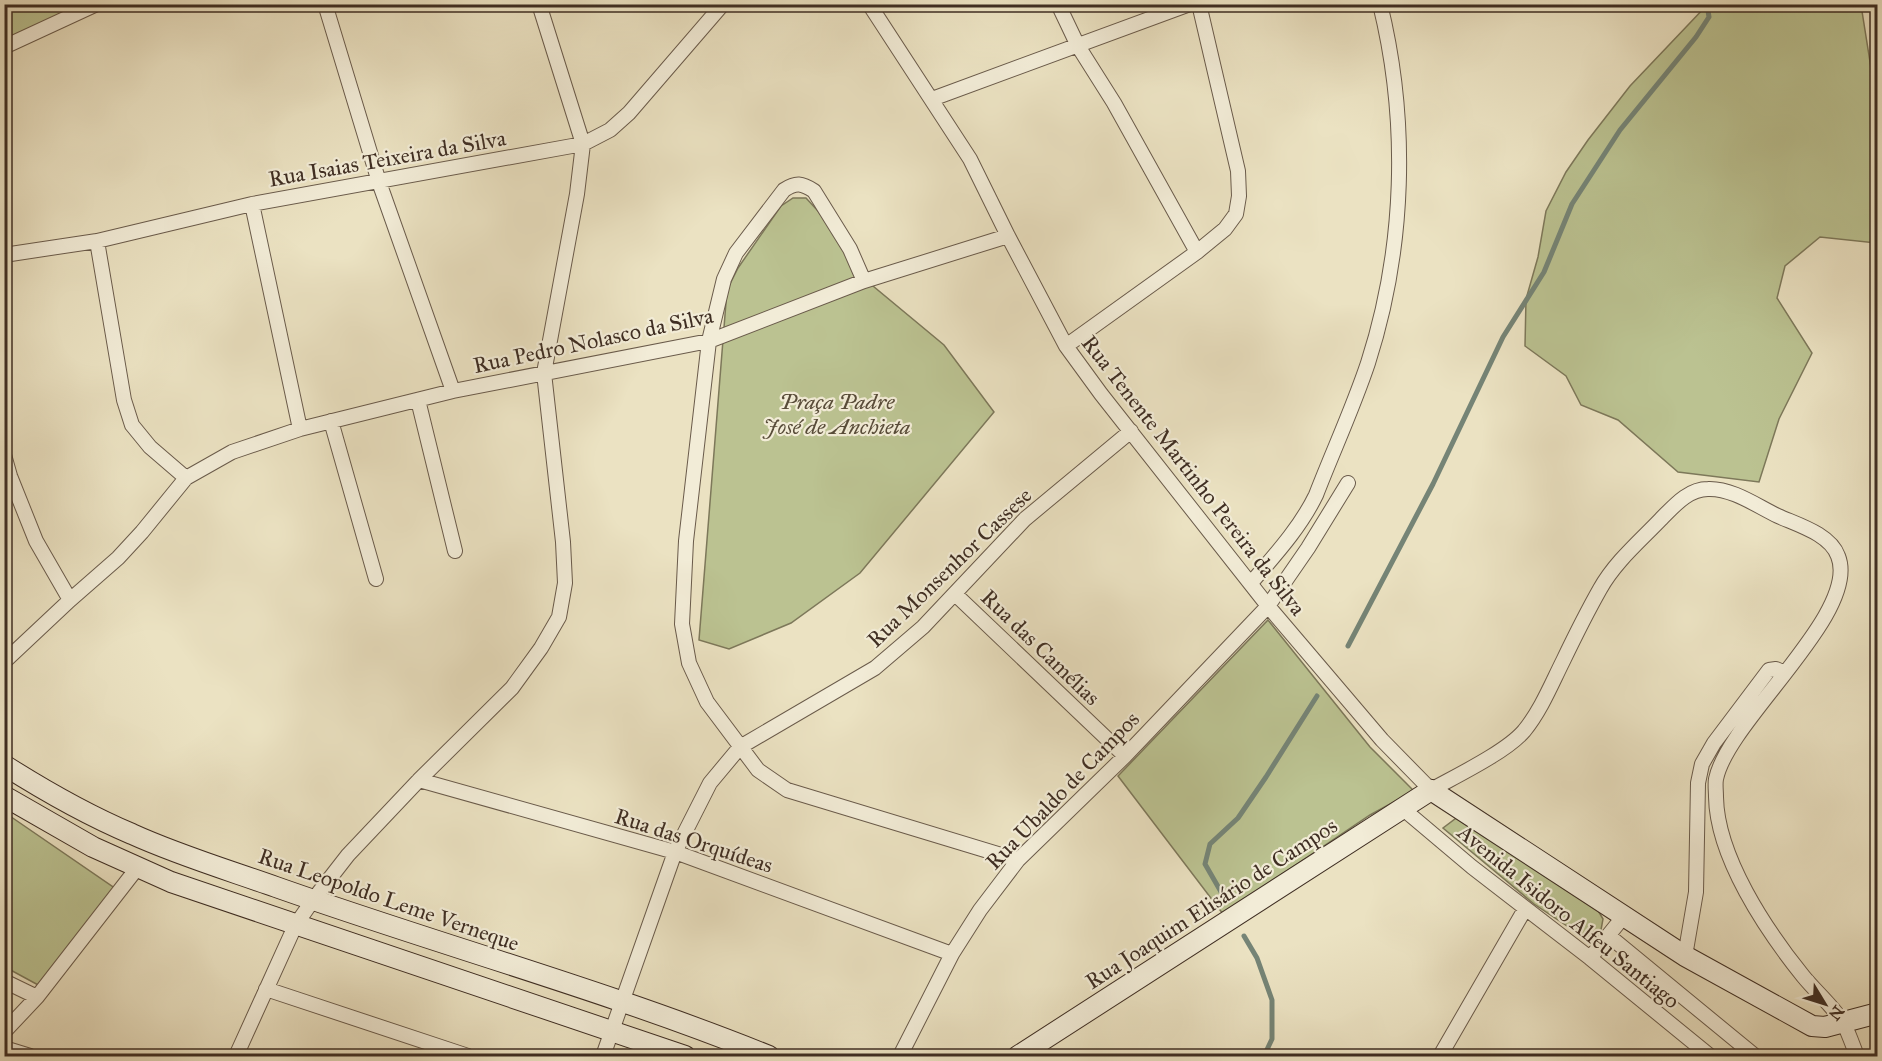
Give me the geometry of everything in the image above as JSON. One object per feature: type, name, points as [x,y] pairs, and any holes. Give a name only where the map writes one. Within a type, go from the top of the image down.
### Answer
[{"type":"main road","name":"Rua Leopoldo Leme Verneque","points":[[4,765],[34,784],[131,834],[314,900],[621,1002],[769,1056]]},
{"type":"main road","name":"Rua Joaquim Elisário de Campos","points":[[1018,1056],[1431,790]]},
{"type":"main road","points":[[1431,790],[1685,956],[1812,1026],[1825,1027],[1878,1013]]},
{"type":"main road","points":[[4,796],[93,847],[171,882],[685,1056]]},
{"type":"street","points":[[4,47],[97,4]]},
{"type":"street","points":[[325,4],[379,182],[453,391]]},
{"type":"street","points":[[236,1056],[296,926],[314,900],[348,855],[419,780],[512,688],[541,648],[559,617],[565,583],[563,542],[544,373],[577,195],[583,144],[538,4]]},
{"type":"street","name":"Rua Isaias Teixeira da Silva","points":[[4,255],[97,241],[252,204],[583,144],[610,130],[629,112],[723,4]]},
{"type":"street","name":"Rua Tenente Martinho Pereira da Silva","points":[[869,4],[970,159],[1066,346],[1101,394],[1268,606],[1382,740],[1431,790]]},
{"type":"street","points":[[1058,4],[1078,46],[1114,103],[1197,252]]},
{"type":"street","points":[[932,99],[1190,4]]},
{"type":"street","points":[[1066,346],[1197,252],[1225,229],[1236,213],[1239,196],[1238,171],[1199,4]]},
{"type":"street","points":[[1251,583],[1308,512],[1368,364],[1385,301],[1396,235],[1399,128],[1390,46],[1380,4]]},
{"type":"street","points":[[864,281],[849,249],[813,191],[805,185],[794,183],[783,190],[736,253],[724,279],[709,341],[686,541],[682,624],[689,663],[707,702],[758,770],[787,789],[1018,860]]},
{"type":"street","points":[[252,204],[300,429]]},
{"type":"street","name":"Rua Pedro Nolasco da Silva","points":[[186,478],[232,452],[300,429],[453,391],[709,341],[864,281],[1008,236]]},
{"type":"street","points":[[4,662],[118,558],[186,478],[150,447],[132,425],[124,400],[97,241]]},
{"type":"street","points":[[418,400],[455,551]]},
{"type":"street","points":[[331,421],[376,579]]},
{"type":"street","name":"Rua Monsenhor Cassese","points":[[603,1056],[675,852],[710,783],[741,747],[875,668],[923,627],[1025,519],[1131,431]]},
{"type":"street","points":[[4,455],[36,541],[70,600]]},
{"type":"street","name":"Rua Ubaldo de Campos","points":[[900,1056],[952,954],[980,910],[1018,860],[1125,756],[1268,606],[1308,548],[1348,483]]},
{"type":"street","points":[[1431,790],[1504,748],[1522,734],[1539,711],[1602,586],[1623,558],[1680,500],[1694,492],[1707,489],[1726,491],[1815,533],[1834,547],[1840,560],[1840,579],[1833,601],[1808,643],[1734,741],[1716,779],[1716,799],[1725,848],[1755,908],[1802,974],[1843,1022],[1857,1056]]},
{"type":"street","name":"Rua das Camélias","points":[[956,594],[1125,756]]},
{"type":"street","points":[[1685,956],[1696,892],[1698,783],[1702,764],[1714,743],[1769,670],[1776,669],[1785,673]]},
{"type":"street","name":"Rua das Orquídeas","points":[[419,780],[675,852],[952,954]]},
{"type":"street","name":"Avenida Isidoro Alfeu Santiago","points":[[1402,808],[1472,867],[1590,958],[1710,1056]]},
{"type":"street","points":[[4,1032],[37,997],[138,867]]},
{"type":"street","points":[[1440,1056],[1525,909]]},
{"type":"street","points":[[1590,958],[1624,916]]},
{"type":"street","name":"Avenida Isidoro Alfeu Santiago","points":[[1609,936],[1755,1056]]},
{"type":"street","points":[[4,981],[37,997]]},
{"type":"street","points":[[266,989],[468,1056]]},
{"type":"street","points":[[1447,1043],[1453,1056]]},
{"type":"street","points":[[4,1048],[30,1056]]},
{"type":"green space","points":[[5,4],[81,5],[5,39]]},
{"type":"green space","points":[[1707,5],[1861,5],[1877,106],[1876,243],[1820,237],[1785,266],[1777,298],[1812,353],[1779,419],[1759,482],[1678,472],[1618,420],[1581,405],[1566,376],[1525,346],[1526,299],[1538,257],[1546,211],[1566,172],[1630,86]]},
{"type":"green space","name":"Praça Padre José de Anchieta","points":[[793,198],[806,198],[873,286],[944,345],[994,412],[860,573],[791,623],[729,649],[699,640],[727,290],[738,268],[781,206]]},
{"type":"green space","points":[[1268,620],[1370,747],[1414,791],[1370,815],[1223,914],[1118,776]]},
{"type":"green space","points":[[4,812],[116,889],[40,986],[5,967]]},
{"type":"green space","points":[[1463,813],[1596,907],[1603,919],[1601,930],[1585,938],[1534,904],[1443,828]]},
{"type":"waterway","points":[[1348,646],[1433,484],[1503,337],[1544,272],[1572,204],[1620,130],[1696,37],[1709,17],[1707,4]]},
{"type":"waterway","points":[[1224,897],[1205,864],[1210,844],[1238,818],[1317,696]]},
{"type":"waterway","points":[[1244,936],[1257,958],[1272,1000],[1272,1039],[1264,1056]]}]
